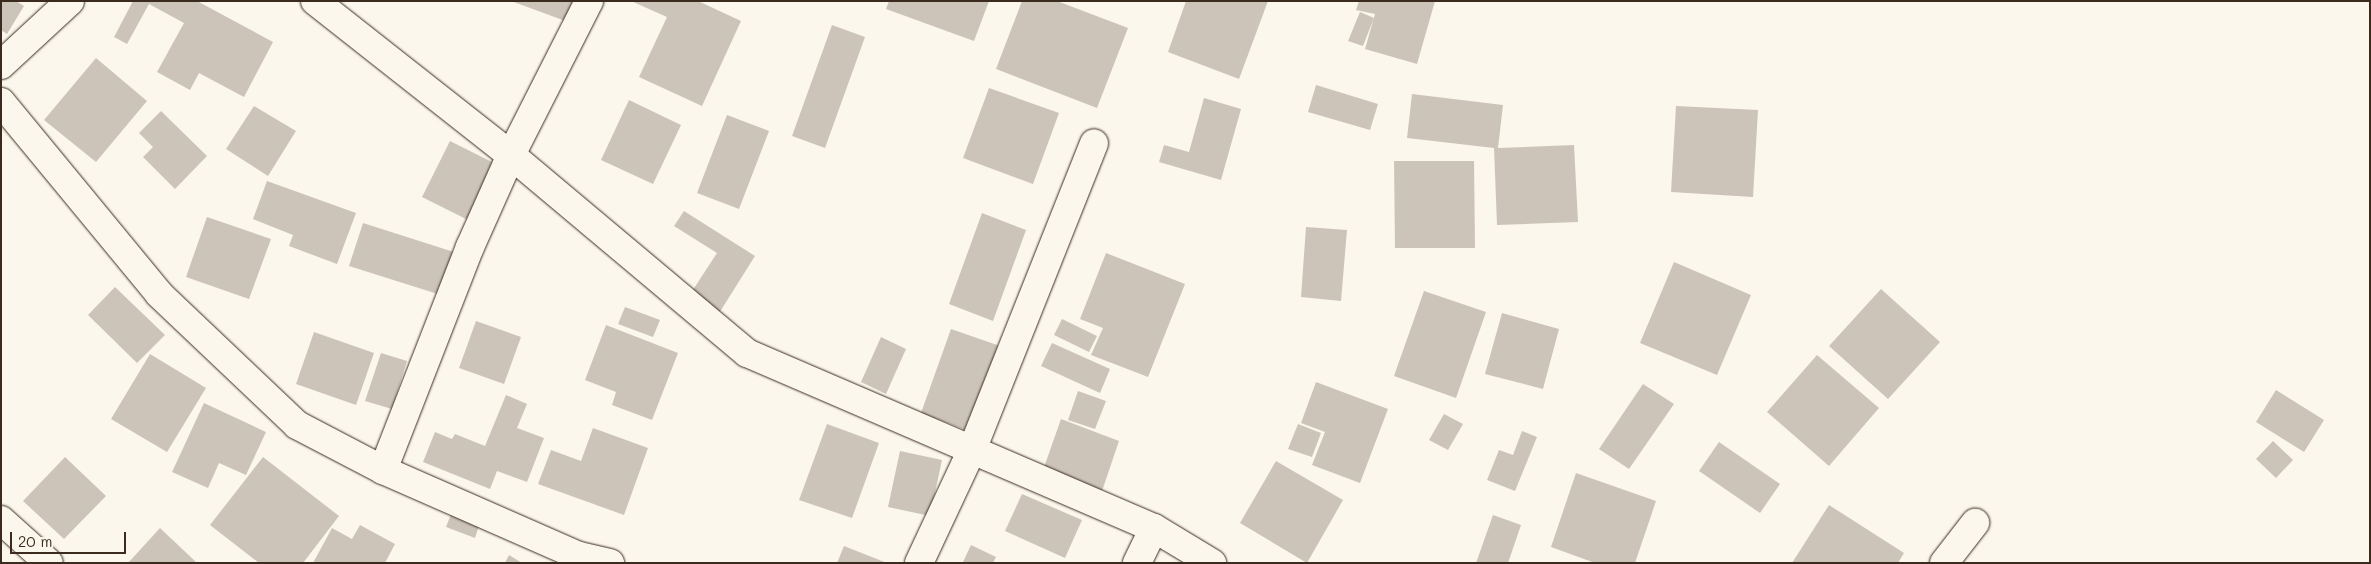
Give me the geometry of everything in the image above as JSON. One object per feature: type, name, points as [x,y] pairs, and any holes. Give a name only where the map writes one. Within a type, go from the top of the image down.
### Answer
[{"type":"street","points":[[1,65],[70,1]]},
{"type":"street","points":[[315,1],[511,155],[747,353],[1154,528],[1212,563]]},
{"type":"street","points":[[383,470],[470,247],[511,155],[589,1]]},
{"type":"street","points":[[1,102],[159,294],[297,425],[383,470],[579,556],[610,563]]},
{"type":"street","points":[[920,563],[972,450],[1094,143]]},
{"type":"street","points":[[1,520],[49,563]]},
{"type":"street","points":[[1944,563],[1975,524]]},
{"type":"street","points":[[1138,563],[1154,528]]},
{"type":"building","points":[[1,1],[16,1],[24,6],[7,34],[1,30]]},
{"type":"building","points":[[133,1],[197,1],[273,42],[244,97],[199,73],[190,90],[157,72],[184,23],[149,4],[127,44],[114,37]]},
{"type":"building","points":[[511,1],[588,1],[579,26]]},
{"type":"building","points":[[631,1],[698,1],[741,21],[702,106],[639,77],[667,17]]},
{"type":"building","points":[[889,1],[989,1],[974,41],[886,9]]},
{"type":"building","points":[[1022,1],[1057,1],[1128,28],[1097,108],[996,69]]},
{"type":"building","points":[[1186,1],[1268,1],[1239,79],[1168,52]]},
{"type":"building","points":[[1359,1],[1435,1],[1417,64],[1365,49],[1375,14],[1356,10]]},
{"type":"building","points":[[1360,12],[1374,18],[1363,46],[1348,41]]},
{"type":"building","points":[[832,25],[865,37],[825,148],[792,136]]},
{"type":"building","points":[[96,58],[147,101],[96,162],[44,120]]},
{"type":"building","points":[[1316,85],[1378,104],[1370,130],[1308,112]]},
{"type":"building","points":[[989,88],[1059,113],[1033,184],[963,158]]},
{"type":"building","points":[[1412,94],[1503,105],[1498,148],[1574,145],[1578,222],[1497,225],[1494,148],[1407,138]]},
{"type":"building","points":[[1204,98],[1241,109],[1221,180],[1159,162],[1164,145],[1189,152]]},
{"type":"building","points":[[629,100],[681,125],[653,184],[601,160]]},
{"type":"building","points":[[254,106],[296,131],[268,176],[226,149]]},
{"type":"building","points":[[1676,106],[1758,110],[1753,197],[1671,192]]},
{"type":"building","points":[[161,111],[207,156],[175,189],[143,157],[153,147],[139,133]]},
{"type":"building","points":[[727,115],[769,131],[739,209],[697,193]]},
{"type":"building","points":[[450,141],[504,168],[476,224],[422,197]]},
{"type":"building","points":[[1394,161],[1474,161],[1475,248],[1395,248]]},
{"type":"building","points":[[267,181],[356,213],[337,264],[289,246],[293,235],[253,219]]},
{"type":"building","points":[[684,211],[755,256],[716,318],[687,299],[717,253],[674,226]]},
{"type":"building","points":[[982,213],[1026,230],[993,321],[949,304]]},
{"type":"building","points":[[207,217],[271,239],[249,299],[186,277]]},
{"type":"building","points":[[363,223],[457,253],[444,296],[349,266]]},
{"type":"building","points":[[1306,227],[1347,230],[1341,301],[1301,297]]},
{"type":"building","points":[[1106,253],[1185,284],[1148,377],[1091,355],[1103,328],[1080,319]]},
{"type":"building","points":[[1674,262],[1751,295],[1717,375],[1640,343]]},
{"type":"building","points":[[115,287],[165,335],[137,363],[88,315]]},
{"type":"building","points":[[1881,289],[1940,342],[1888,399],[1829,346]]},
{"type":"building","points":[[1424,291],[1486,312],[1456,398],[1394,376]]},
{"type":"building","points":[[625,307],[660,320],[653,337],[618,324]]},
{"type":"building","points":[[1502,313],[1559,329],[1543,389],[1485,374]]},
{"type":"building","points":[[1062,319],[1097,336],[1089,352],[1054,335]]},
{"type":"building","points":[[476,321],[521,337],[504,384],[459,368]]},
{"type":"building","points":[[606,325],[678,353],[652,420],[612,405],[616,392],[585,380]]},
{"type":"building","points":[[951,329],[1000,346],[969,431],[921,413]]},
{"type":"building","points":[[314,332],[374,353],[356,405],[296,384]]},
{"type":"building","points":[[881,337],[906,349],[886,394],[861,382]]},
{"type":"building","points":[[1052,343],[1110,369],[1100,393],[1041,366]]},
{"type":"building","points":[[381,353],[407,361],[392,409],[365,401]]},
{"type":"building","points":[[150,354],[206,388],[167,452],[111,419]]},
{"type":"building","points":[[1817,355],[1879,408],[1829,466],[1767,412]]},
{"type":"building","points":[[1316,382],[1388,409],[1360,483],[1312,465],[1325,432],[1301,423]]},
{"type":"building","points":[[1643,384],[1674,404],[1629,469],[1599,449]]},
{"type":"building","points":[[2276,390],[2324,420],[2304,452],[2256,422]]},
{"type":"building","points":[[1078,391],[1106,401],[1095,429],[1068,420]]},
{"type":"building","points":[[506,395],[527,404],[517,428],[544,438],[527,482],[497,471],[490,489],[423,462],[435,432],[452,439],[455,434],[485,446]]},
{"type":"building","points":[[204,403],[266,432],[246,475],[219,463],[208,488],[172,472]]},
{"type":"building","points":[[1444,414],[1463,424],[1448,450],[1429,440]]},
{"type":"building","points":[[1061,419],[1119,441],[1101,494],[1042,473]]},
{"type":"building","points":[[827,424],[879,443],[852,518],[799,500]]},
{"type":"building","points":[[1298,424],[1321,433],[1312,457],[1288,449]]},
{"type":"building","points":[[593,428],[648,448],[624,515],[538,484],[551,450],[581,461]]},
{"type":"building","points":[[1522,431],[1537,437],[1515,491],[1487,480],[1499,450],[1513,455]]},
{"type":"building","points":[[2273,441],[2293,460],[2276,478],[2256,459]]},
{"type":"building","points":[[1719,442],[1780,484],[1760,513],[1699,471]]},
{"type":"building","points":[[900,451],[942,460],[930,516],[888,507]]},
{"type":"building","points":[[65,457],[106,496],[64,539],[23,501]]},
{"type":"building","points":[[263,457],[339,516],[303,563],[259,563],[210,525]]},
{"type":"building","points":[[1276,461],[1343,500],[1307,563],[1240,523]]},
{"type":"building","points":[[1576,473],[1656,501],[1635,563],[1595,563],[1551,547]]},
{"type":"building","points":[[1022,494],[1082,520],[1065,558],[1005,531]]},
{"type":"building","points":[[1829,505],[1904,553],[1898,563],[1792,563]]},
{"type":"building","points":[[453,509],[481,520],[475,538],[446,527]]},
{"type":"building","points":[[1493,515],[1521,525],[1508,563],[1476,563]]},
{"type":"building","points":[[360,525],[395,544],[385,563],[313,563],[332,528],[352,539]]},
{"type":"building","points":[[160,528],[197,563],[128,563]]},
{"type":"building","points":[[971,545],[996,557],[993,563],[963,562]]},
{"type":"building","points":[[844,546],[887,563],[837,563]]},
{"type":"building","points":[[509,555],[522,563],[505,563]]}]
